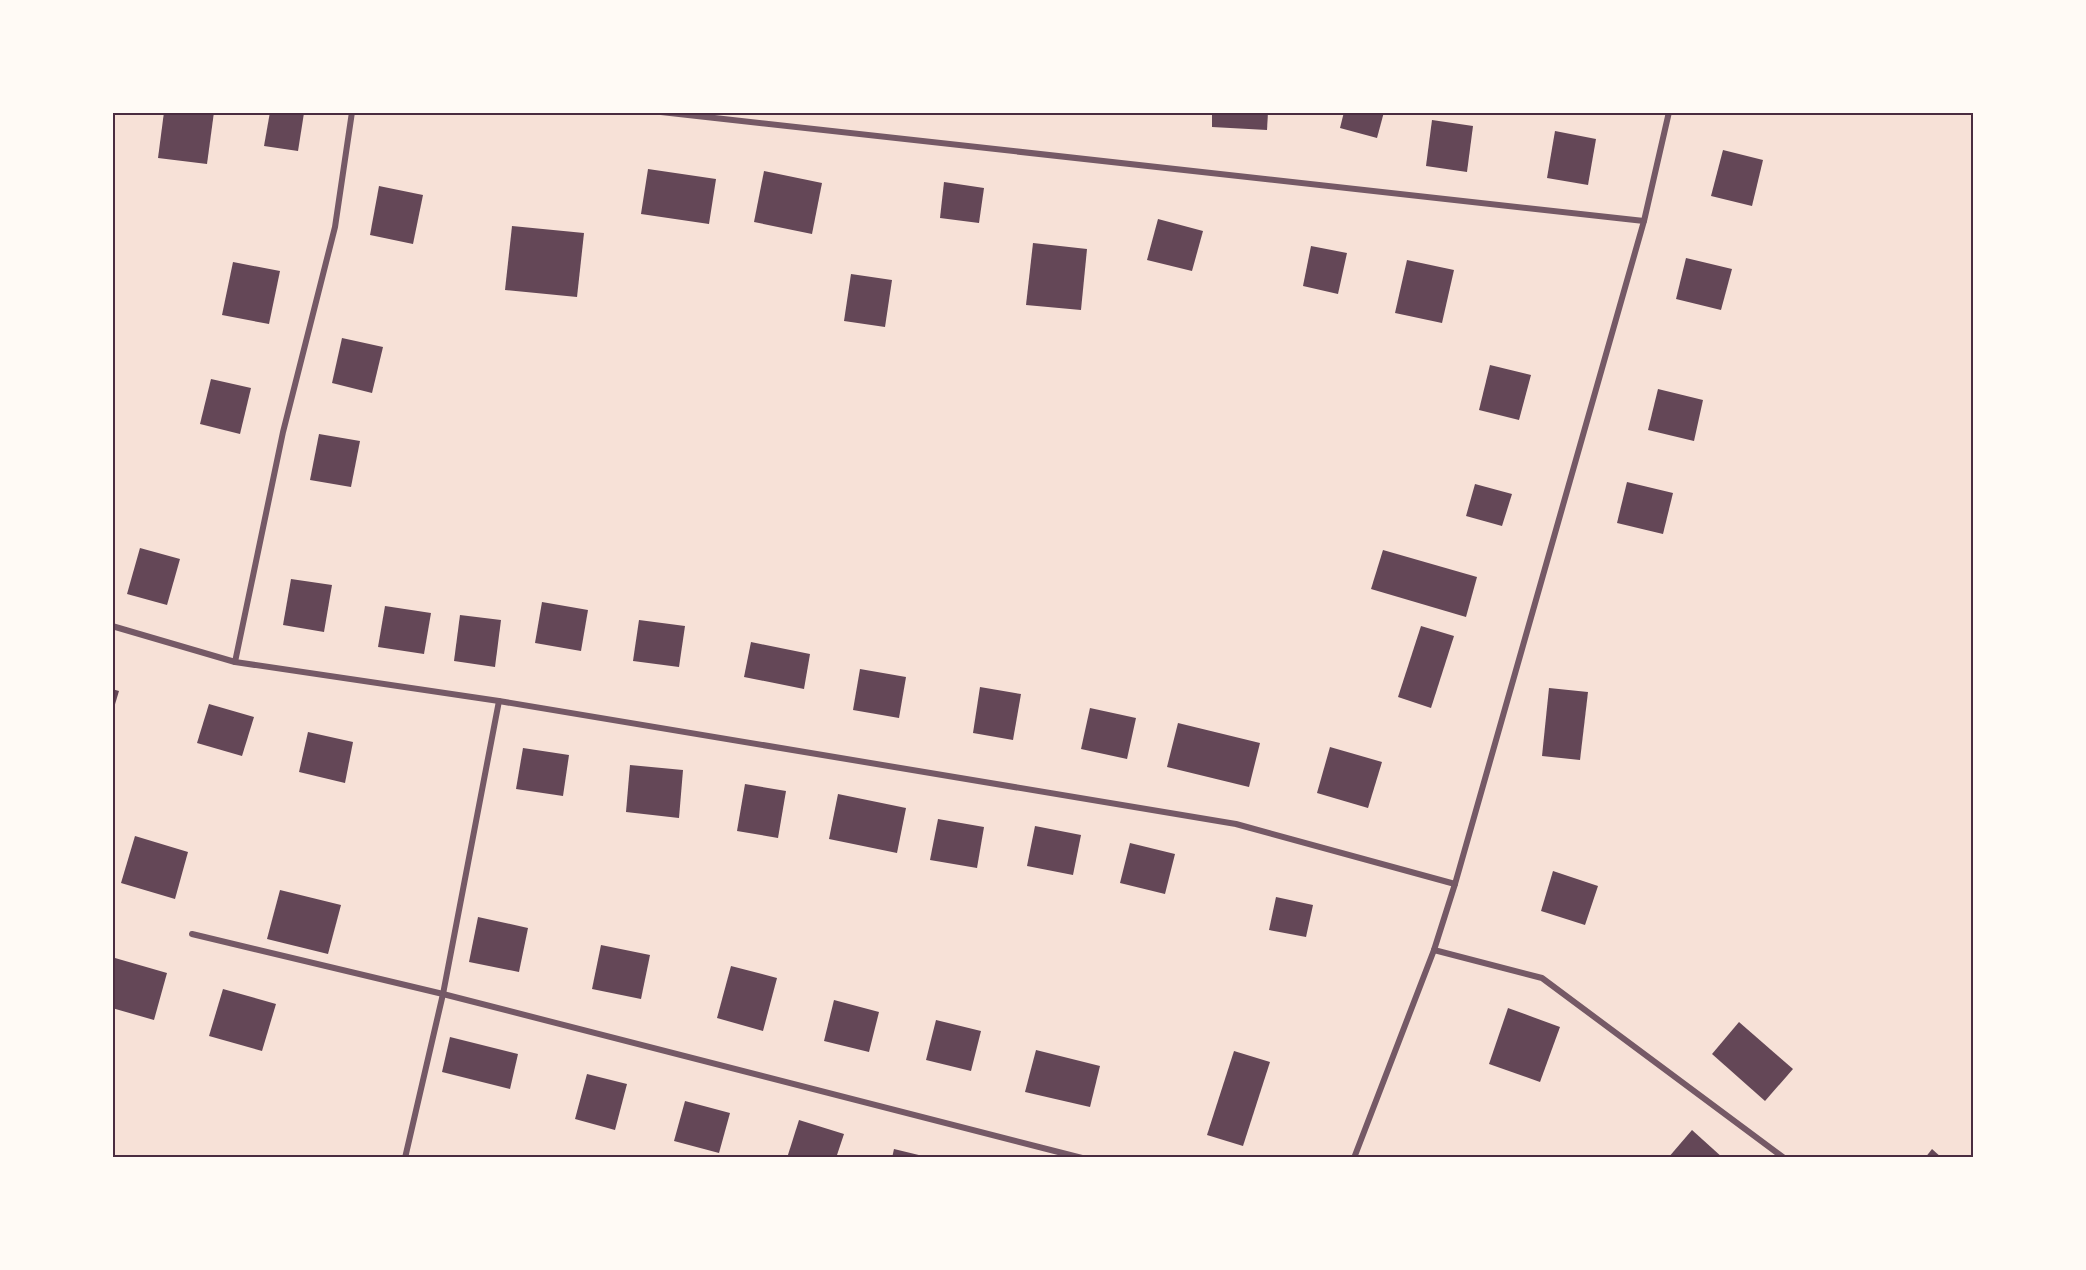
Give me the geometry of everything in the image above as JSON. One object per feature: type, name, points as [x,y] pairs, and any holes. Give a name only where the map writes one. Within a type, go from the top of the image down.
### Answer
[{"type":"street","points":[[235,662],[283,432],[335,227],[351,112]]},
{"type":"street","points":[[661,112],[1644,221]]},
{"type":"street","points":[[1354,1158],[1434,950],[1455,884],[1644,221],[1669,112]]},
{"type":"street","points":[[112,626],[235,662],[499,701],[1236,824],[1455,884]]},
{"type":"street","points":[[405,1158],[443,994],[499,701]]},
{"type":"street","points":[[192,934],[443,994],[1082,1158]]},
{"type":"street","points":[[1434,950],[1542,978],[1784,1158]]},
{"type":"building","points":[[164,112],[214,112],[207,164],[158,158]]},
{"type":"building","points":[[270,112],[304,113],[298,151],[264,146]]},
{"type":"building","points":[[1212,112],[1268,112],[1267,130],[1212,127]]},
{"type":"building","points":[[1344,112],[1384,112],[1377,138],[1340,128]]},
{"type":"building","points":[[1432,120],[1473,126],[1467,172],[1426,166]]},
{"type":"building","points":[[1555,131],[1596,139],[1588,185],[1547,178]]},
{"type":"building","points":[[1723,150],[1763,160],[1752,206],[1711,196]]},
{"type":"building","points":[[648,169],[716,179],[709,224],[641,214]]},
{"type":"building","points":[[764,171],[822,183],[812,234],[754,222]]},
{"type":"building","points":[[944,182],[984,188],[979,223],[940,218]]},
{"type":"building","points":[[379,186],[423,195],[413,244],[370,235]]},
{"type":"building","points":[[1158,219],[1203,231],[1192,271],[1147,260]]},
{"type":"building","points":[[512,226],[584,233],[577,297],[505,290]]},
{"type":"building","points":[[1033,243],[1087,249],[1081,310],[1026,305]]},
{"type":"building","points":[[1311,246],[1347,253],[1338,294],[1303,286]]},
{"type":"building","points":[[1686,258],[1732,269],[1721,310],[1676,299]]},
{"type":"building","points":[[1407,260],[1454,270],[1442,323],[1395,313]]},
{"type":"building","points":[[233,262],[280,271],[269,324],[222,315]]},
{"type":"building","points":[[851,274],[892,280],[885,327],[844,321]]},
{"type":"building","points":[[342,338],[383,347],[372,393],[332,383]]},
{"type":"building","points":[[1490,365],[1531,375],[1519,420],[1479,410]]},
{"type":"building","points":[[211,379],[251,388],[240,434],[200,424]]},
{"type":"building","points":[[1658,389],[1703,400],[1694,441],[1648,430]]},
{"type":"building","points":[[319,434],[360,441],[351,487],[310,480]]},
{"type":"building","points":[[1627,482],[1673,493],[1663,534],[1617,523]]},
{"type":"building","points":[[1475,484],[1512,494],[1502,526],[1466,516]]},
{"type":"building","points":[[140,548],[180,559],[167,605],[127,594]]},
{"type":"building","points":[[1383,550],[1477,577],[1466,617],[1371,589]]},
{"type":"building","points":[[291,579],[332,585],[324,632],[283,625]]},
{"type":"building","points":[[542,602],[588,610],[581,651],[535,643]]},
{"type":"building","points":[[385,606],[431,613],[424,654],[378,647]]},
{"type":"building","points":[[460,615],[501,620],[495,667],[454,661]]},
{"type":"building","points":[[639,620],[685,626],[679,667],[633,661]]},
{"type":"building","points":[[1421,626],[1454,636],[1431,708],[1398,697]]},
{"type":"building","points":[[751,642],[810,654],[804,689],[744,677]]},
{"type":"building","points":[[860,669],[906,677],[899,718],[853,710]]},
{"type":"building","points":[[980,687],[1021,694],[1013,740],[973,733]]},
{"type":"building","points":[[1549,688],[1588,692],[1580,760],[1542,756]]},
{"type":"building","points":[[112,689],[119,691],[113,711],[112,711]]},
{"type":"building","points":[[209,704],[254,717],[242,756],[197,743]]},
{"type":"building","points":[[1090,708],[1136,718],[1127,759],[1081,749]]},
{"type":"building","points":[[1178,723],[1260,743],[1249,787],[1167,767]]},
{"type":"building","points":[[308,732],[353,742],[345,783],[299,772]]},
{"type":"building","points":[[1330,747],[1382,762],[1368,808],[1317,793]]},
{"type":"building","points":[[523,748],[569,755],[563,796],[516,789]]},
{"type":"building","points":[[630,765],[683,770],[679,818],[626,812]]},
{"type":"building","points":[[745,784],[786,791],[778,838],[737,831]]},
{"type":"building","points":[[838,794],[906,808],[897,853],[829,839]]},
{"type":"building","points":[[938,819],[984,827],[977,868],[930,860]]},
{"type":"building","points":[[1035,826],[1081,835],[1073,875],[1027,866]]},
{"type":"building","points":[[135,836],[188,852],[175,899],[121,883]]},
{"type":"building","points":[[1130,843],[1175,854],[1165,894],[1120,883]]},
{"type":"building","points":[[1553,871],[1598,886],[1585,925],[1541,911]]},
{"type":"building","points":[[280,890],[341,905],[328,954],[267,939]]},
{"type":"building","points":[[1276,897],[1313,905],[1306,937],[1269,930]]},
{"type":"building","points":[[478,917],[528,928],[519,972],[469,962]]},
{"type":"building","points":[[601,945],[650,955],[641,999],[592,989]]},
{"type":"building","points":[[115,958],[167,973],[154,1020],[112,1008]]},
{"type":"building","points":[[731,966],[777,978],[763,1031],[717,1018]]},
{"type":"building","points":[[223,989],[276,1004],[262,1051],[209,1036]]},
{"type":"building","points":[[834,1000],[879,1012],[869,1052],[824,1041]]},
{"type":"building","points":[[1508,1008],[1560,1027],[1540,1082],[1489,1064]]},
{"type":"building","points":[[936,1020],[981,1031],[971,1071],[926,1060]]},
{"type":"building","points":[[1739,1022],[1793,1069],[1765,1101],[1712,1054]]},
{"type":"building","points":[[450,1037],[518,1054],[510,1089],[442,1072]]},
{"type":"building","points":[[1036,1050],[1100,1066],[1090,1107],[1025,1092]]},
{"type":"building","points":[[1234,1051],[1270,1062],[1243,1146],[1207,1135]]},
{"type":"building","points":[[587,1074],[627,1084],[615,1130],[575,1119]]},
{"type":"building","points":[[685,1101],[730,1113],[719,1153],[674,1141]]},
{"type":"building","points":[[799,1120],[844,1134],[836,1158],[787,1158]]},
{"type":"building","points":[[1692,1130],[1723,1158],[1668,1158]]},
{"type":"building","points":[[894,1149],[927,1157],[927,1158],[892,1158]]},
{"type":"building","points":[[1932,1149],[1942,1158],[1925,1158]]}]
